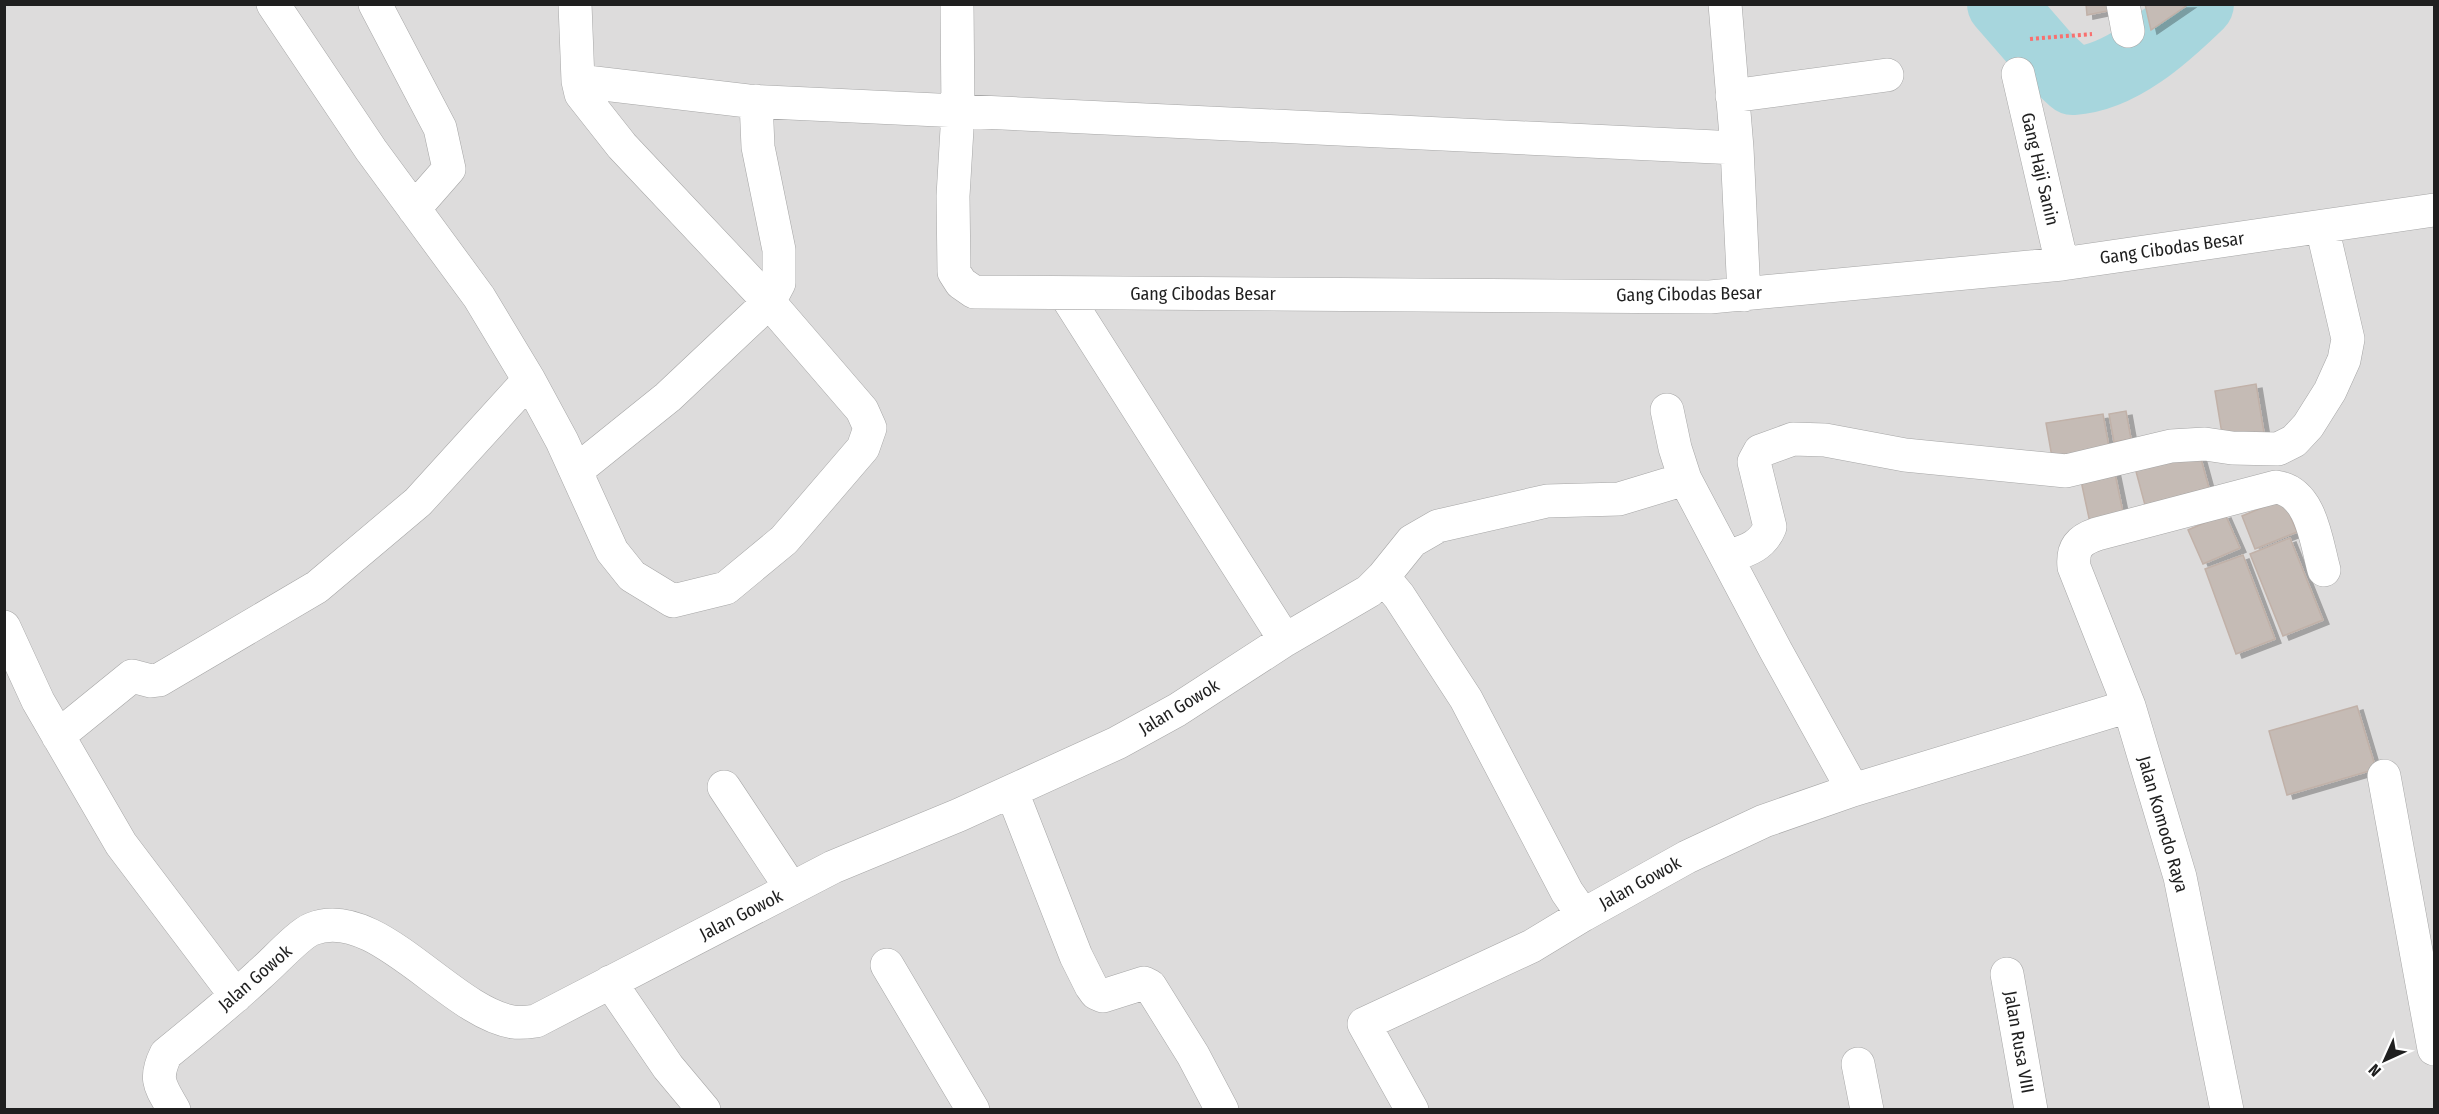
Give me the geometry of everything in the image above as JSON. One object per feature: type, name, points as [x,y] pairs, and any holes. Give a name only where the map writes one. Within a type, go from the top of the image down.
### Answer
[{"type":"street","points":[[273,4],[371,150],[479,297],[529,380],[576,471],[612,551],[632,576],[651,590],[674,601],[726,588],[784,540],[863,448],[870,428],[862,410],[769,302],[622,146],[581,94],[578,81],[575,4]]},
{"type":"street","points":[[375,4],[440,128],[448,169],[414,209]]},
{"type":"street","points":[[957,4],[958,112]]},
{"type":"street","points":[[1725,4],[1737,148],[1744,295]]},
{"type":"street","name":"Gang Haji Sanin","points":[[2018,74],[2062,264]]},
{"type":"street","points":[[1732,96],[1887,75]]},
{"type":"street","points":[[578,81],[756,101],[1737,148]]},
{"type":"street","points":[[576,471],[668,397],[769,302],[779,283],[779,250],[758,147],[756,101]]},
{"type":"street","name":"Gang Cibodas Besar","points":[[958,112],[953,196],[954,272],[962,283],[974,292],[1710,297],[2062,264],[2434,210]]},
{"type":"street","points":[[1726,557],[1750,549],[1766,537],[1770,527],[1754,462],[1760,451],[1793,439],[1825,440],[1905,455],[2066,471],[2171,446],[2205,444],[2232,448],[2278,449],[2294,441],[2308,426],[2330,391],[2344,360],[2348,339],[2322,227]]},
{"type":"street","points":[[1065,294],[1285,640]]},
{"type":"street","points":[[58,736],[132,676],[151,681],[159,680],[317,587],[418,502],[529,380]]},
{"type":"street","points":[[1667,410],[1675,448],[1685,479],[1853,790]]},
{"type":"street","points":[[1383,577],[1412,541],[1438,526],[1547,501],[1619,499],[1685,479]]},
{"type":"street","name":"Jalan Komodo Raya","points":[[2227,1110],[2180,877],[2129,706],[2074,567],[2075,548],[2082,540],[2097,534],[2276,487],[2290,490],[2303,503],[2324,570]]},
{"type":"street","name":"Jalan Gowok","points":[[174,1110],[158,1081],[159,1066],[166,1054],[310,930],[330,924],[368,933],[474,1005],[514,1023],[536,1021],[833,867],[1012,792],[1117,743],[1177,710],[1285,640],[1369,591],[1383,577],[1399,596],[1466,699],[1568,892],[1583,915],[1687,857],[1764,821],[1853,790],[2129,706]]},
{"type":"street","points":[[4,627],[38,701],[121,844],[236,996]]},
{"type":"street","points":[[2384,776],[2434,1049]]},
{"type":"street","points":[[724,787],[792,888]]},
{"type":"street","points":[[1012,792],[1076,956],[1091,986],[1096,993],[1103,996],[1144,983],[1150,986],[1193,1055],[1222,1110]]},
{"type":"street","points":[[1412,1110],[1364,1024],[1532,946],[1583,915]]},
{"type":"street","points":[[887,965],[973,1110]]},
{"type":"street","name":"Jalan Rusa VIII","points":[[2007,974],[2031,1110]]},
{"type":"street","points":[[610,982],[668,1067],[704,1110]]},
{"type":"street","points":[[1858,1064],[1867,1110]]},
{"type":"path","points":[[2018,40],[2126,18]]},
{"type":"shaded area","points":[[5,5],[2434,5],[2434,1109],[5,1109]]},
{"type":"building","points":[[2086,4],[2117,4],[2117,9],[2087,15]]},
{"type":"building","points":[[2145,4],[2189,4],[2151,30]]},
{"type":"building","points":[[2256,384],[2264,433],[2223,440],[2215,391]]},
{"type":"building","points":[[2126,411],[2131,439],[2114,442],[2109,414]]},
{"type":"building","points":[[2103,414],[2110,453],[2053,463],[2046,423]]},
{"type":"building","points":[[2198,448],[2209,488],[2145,505],[2134,464]]},
{"type":"building","points":[[2114,469],[2124,517],[2090,523],[2080,476]]},
{"type":"building","points":[[2283,499],[2297,532],[2255,549],[2242,516]]},
{"type":"building","points":[[2225,514],[2240,548],[2203,564],[2188,530]]},
{"type":"building","points":[[2290,538],[2323,620],[2283,636],[2250,554]]},
{"type":"building","points":[[2243,555],[2275,639],[2236,654],[2205,569]]},
{"type":"building","points":[[2357,706],[2376,769],[2287,795],[2269,731]]},
{"type":"waterway","points":[[2001,4],[2048,58],[2073,81],[2108,72],[2142,54],[2173,30],[2200,4]]}]
